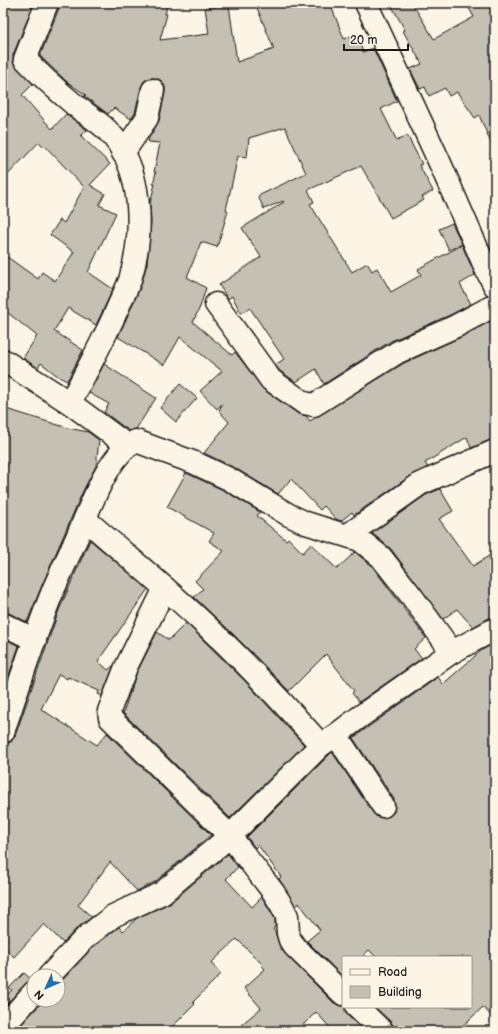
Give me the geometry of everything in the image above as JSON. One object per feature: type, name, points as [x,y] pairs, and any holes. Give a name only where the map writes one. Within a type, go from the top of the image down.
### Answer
[{"type":"street","points":[[47,3],[25,59],[36,71],[75,105],[107,130],[123,153],[132,170],[138,195],[137,251],[130,280],[110,325],[70,402]]},
{"type":"street","points":[[366,3],[495,286]]},
{"type":"street","points":[[123,153],[147,118],[153,90]]},
{"type":"street","points":[[216,304],[271,380],[304,403],[314,405],[398,352],[456,326],[495,304]]},
{"type":"street","points":[[3,360],[70,402],[128,446]]},
{"type":"street","points":[[3,732],[54,589],[92,501],[112,464],[128,446],[136,441],[184,459],[229,479],[289,515],[306,523],[360,540],[381,557],[452,652]]},
{"type":"street","points":[[348,535],[420,484],[495,451]]},
{"type":"street","points":[[85,519],[213,631],[328,740],[383,806]]},
{"type":"street","points":[[165,588],[126,667],[109,711],[110,718],[230,836],[274,893],[282,906],[287,916],[290,940],[295,947],[342,993]]},
{"type":"street","points":[[3,624],[35,640]]},
{"type":"street","points":[[57,968],[85,938],[113,916],[162,893],[230,836],[328,740],[452,652],[495,629]]},
{"type":"street","points":[[3,1027],[26,1001]]},
{"type":"street","points":[[358,1008],[382,1031]]},
{"type":"building","points":[[3,3],[34,3],[13,55],[13,62],[16,67],[33,84],[22,95],[52,129],[66,114],[87,130],[81,136],[110,164],[90,185],[105,194],[99,205],[116,213],[88,272],[113,289],[96,325],[68,308],[54,331],[83,350],[67,381],[59,377],[41,363],[38,368],[23,358],[37,336],[3,309],[3,254],[38,279],[42,272],[55,281],[74,252],[50,235],[60,220],[64,223],[84,187],[45,146],[44,147],[39,142],[3,180]]},
{"type":"building","points":[[59,3],[168,3],[165,14],[167,14],[160,40],[209,34],[205,8],[229,5],[237,62],[274,49],[255,3],[330,3],[344,39],[356,34],[363,52],[373,48],[397,101],[381,109],[397,141],[407,135],[422,164],[419,165],[433,191],[422,197],[424,200],[391,218],[361,166],[308,190],[314,202],[310,204],[352,272],[367,263],[372,271],[377,268],[391,292],[421,275],[418,269],[462,245],[475,275],[460,284],[471,304],[391,341],[324,384],[316,369],[296,382],[280,371],[275,365],[284,359],[250,308],[241,313],[232,296],[228,299],[219,285],[261,257],[242,228],[284,202],[283,201],[264,209],[258,196],[306,173],[285,127],[249,138],[247,157],[238,156],[226,210],[228,211],[217,247],[201,242],[187,277],[206,288],[193,322],[232,355],[235,352],[264,390],[297,413],[306,416],[310,421],[404,363],[461,337],[495,319],[495,439],[471,448],[467,437],[425,463],[428,467],[413,474],[354,515],[352,512],[341,521],[336,519],[324,506],[320,510],[291,479],[278,494],[235,468],[204,453],[229,422],[219,411],[222,404],[217,409],[200,391],[222,371],[180,337],[164,365],[118,337],[140,288],[147,264],[151,222],[150,203],[155,184],[153,184],[156,172],[154,172],[160,143],[148,142],[159,121],[165,87],[162,81],[156,78],[150,78],[144,81],[141,87],[135,113],[131,119],[114,108],[108,114],[84,96],[86,95],[66,81],[40,56],[59,8]]},
{"type":"building","points":[[390,3],[412,3],[434,39],[474,17],[466,3],[495,3],[495,152],[479,115],[475,118],[457,92],[449,96],[445,88],[429,96],[425,87],[420,89],[410,69],[422,64],[403,31],[405,30]]},
{"type":"building","points":[[452,223],[462,244],[449,250],[439,229]]},
{"type":"building","points":[[104,364],[156,398],[136,429],[129,431],[104,412],[109,404],[89,393]]},
{"type":"building","points":[[180,384],[197,398],[176,422],[160,408]]},
{"type":"building","points":[[3,408],[68,428],[88,432],[99,440],[96,466],[83,491],[27,622],[9,613],[3,612]]},
{"type":"building","points":[[186,473],[223,490],[260,512],[257,516],[286,540],[288,538],[303,553],[311,544],[337,569],[355,552],[372,566],[426,638],[414,649],[422,658],[359,702],[352,693],[354,691],[326,654],[289,691],[194,597],[203,589],[195,581],[224,551],[209,541],[214,533],[167,507]]},
{"type":"building","points":[[440,489],[453,511],[439,519],[473,566],[495,552],[495,617],[489,618],[473,627],[457,609],[443,619],[391,549],[372,533],[426,495]]},
{"type":"building","points":[[90,540],[148,589],[98,661],[108,670],[114,665],[102,696],[98,694],[99,691],[68,677],[67,679],[59,674],[41,709],[97,745],[107,733],[211,835],[155,882],[137,891],[110,862],[78,905],[92,917],[77,928],[63,943],[44,924],[14,957],[3,946],[3,744],[11,742],[15,736],[59,610]]},
{"type":"building","points":[[186,623],[246,682],[304,745],[230,818],[123,713],[137,672],[157,632],[169,640]]},
{"type":"building","points":[[3,638],[19,646],[3,692]]},
{"type":"building","points":[[495,643],[495,1020],[483,1007],[457,1031],[394,1031],[394,1027],[391,1022],[376,1008],[472,1008],[472,956],[375,956],[369,950],[363,956],[342,956],[342,976],[307,941],[320,930],[299,903],[296,907],[279,879],[281,877],[258,845],[255,848],[247,837],[332,752],[373,813],[377,817],[383,818],[390,816],[394,812],[394,799],[353,738],[438,677],[443,684],[482,650]]},
{"type":"building","points":[[228,854],[238,867],[226,879],[252,907],[262,897],[275,919],[275,927],[273,929],[280,947],[285,954],[334,1003],[342,1006],[342,1008],[345,1008],[348,1016],[364,1031],[333,1031],[316,1012],[297,1031],[234,1031],[261,1008],[244,988],[265,969],[261,965],[262,964],[237,939],[211,963],[221,974],[193,1002],[195,1004],[168,1031],[21,1031],[18,1028],[37,1008],[66,1008],[66,976],[93,947],[119,927],[123,931],[137,918],[170,903]]},
{"type":"building","points":[[24,973],[26,975],[26,983],[3,1008],[3,999],[12,990],[9,988]]}]
